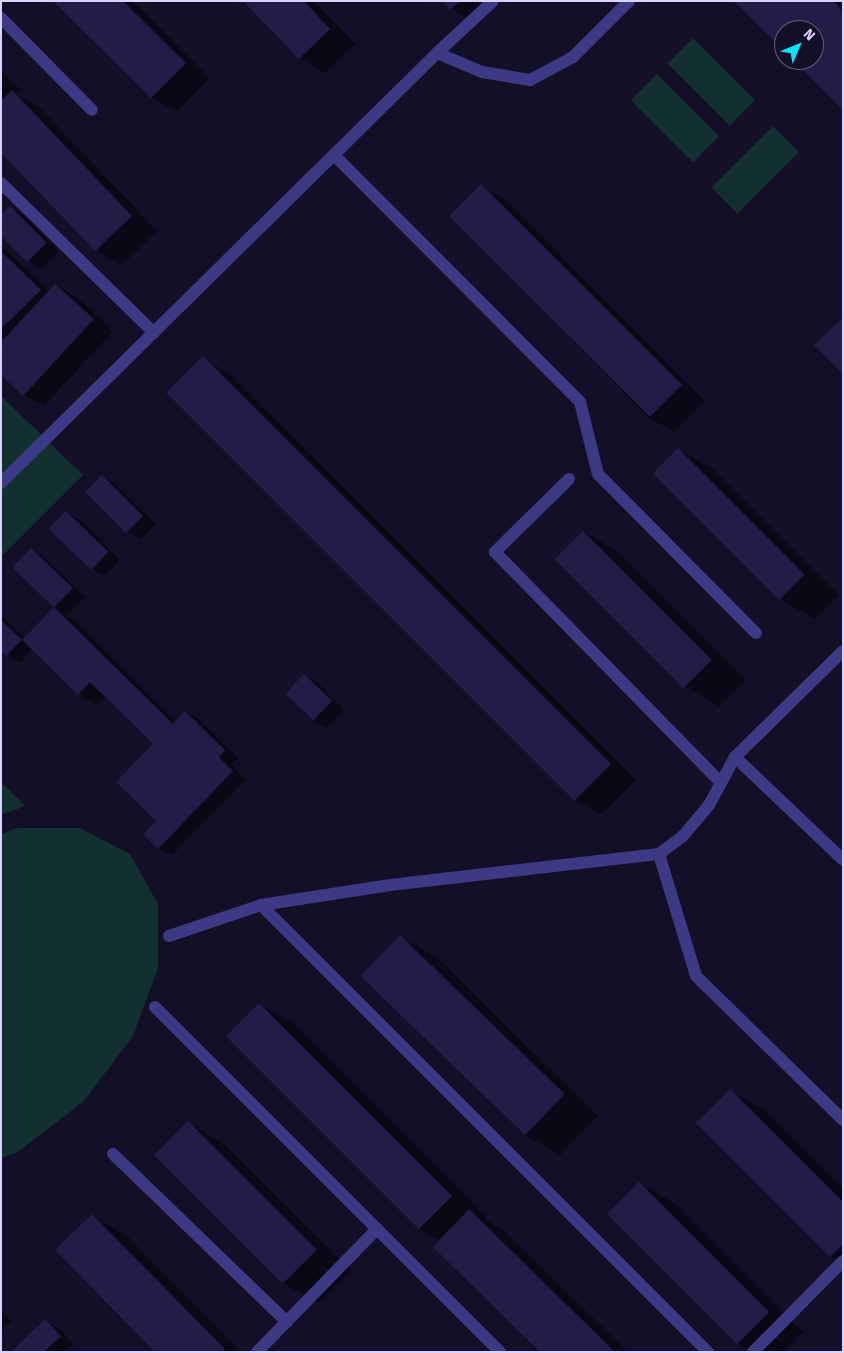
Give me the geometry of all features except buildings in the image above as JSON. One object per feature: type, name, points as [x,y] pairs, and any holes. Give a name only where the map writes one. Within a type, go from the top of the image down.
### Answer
[{"type":"street","points":[[1,483],[437,53],[493,1]]},
{"type":"street","points":[[437,53],[482,72],[530,80],[573,57],[629,1]]},
{"type":"street","points":[[1,18],[92,110]]},
{"type":"street","points":[[334,155],[580,402],[598,474],[756,633]]},
{"type":"street","points":[[1,182],[154,333]]},
{"type":"street","points":[[570,479],[495,552],[721,783]]},
{"type":"street","points":[[169,936],[261,904],[390,885],[659,854],[683,836],[709,804],[735,757],[843,652]]},
{"type":"street","points":[[735,757],[843,860]]},
{"type":"street","points":[[659,854],[696,976],[843,1120]]},
{"type":"street","points":[[261,904],[708,1352]]},
{"type":"street","points":[[155,1007],[500,1352]]},
{"type":"street","points":[[113,1154],[287,1322]]},
{"type":"street","points":[[257,1352],[377,1229]]},
{"type":"street","points":[[753,1352],[843,1261]]},
{"type":"green space","points":[[693,38],[755,100],[730,126],[668,63]]},
{"type":"green space","points":[[657,74],[719,136],[693,162],[631,100]]},
{"type":"green space","points":[[773,126],[799,152],[738,214],[711,188]]},
{"type":"green space","points":[[1,396],[83,475],[1,557]]},
{"type":"green space","points":[[1,782],[25,806],[1,815]]},
{"type":"green space","points":[[17,828],[80,828],[130,854],[158,904],[158,968],[133,1036],[84,1101],[18,1152],[1,1158],[1,834]]}]
